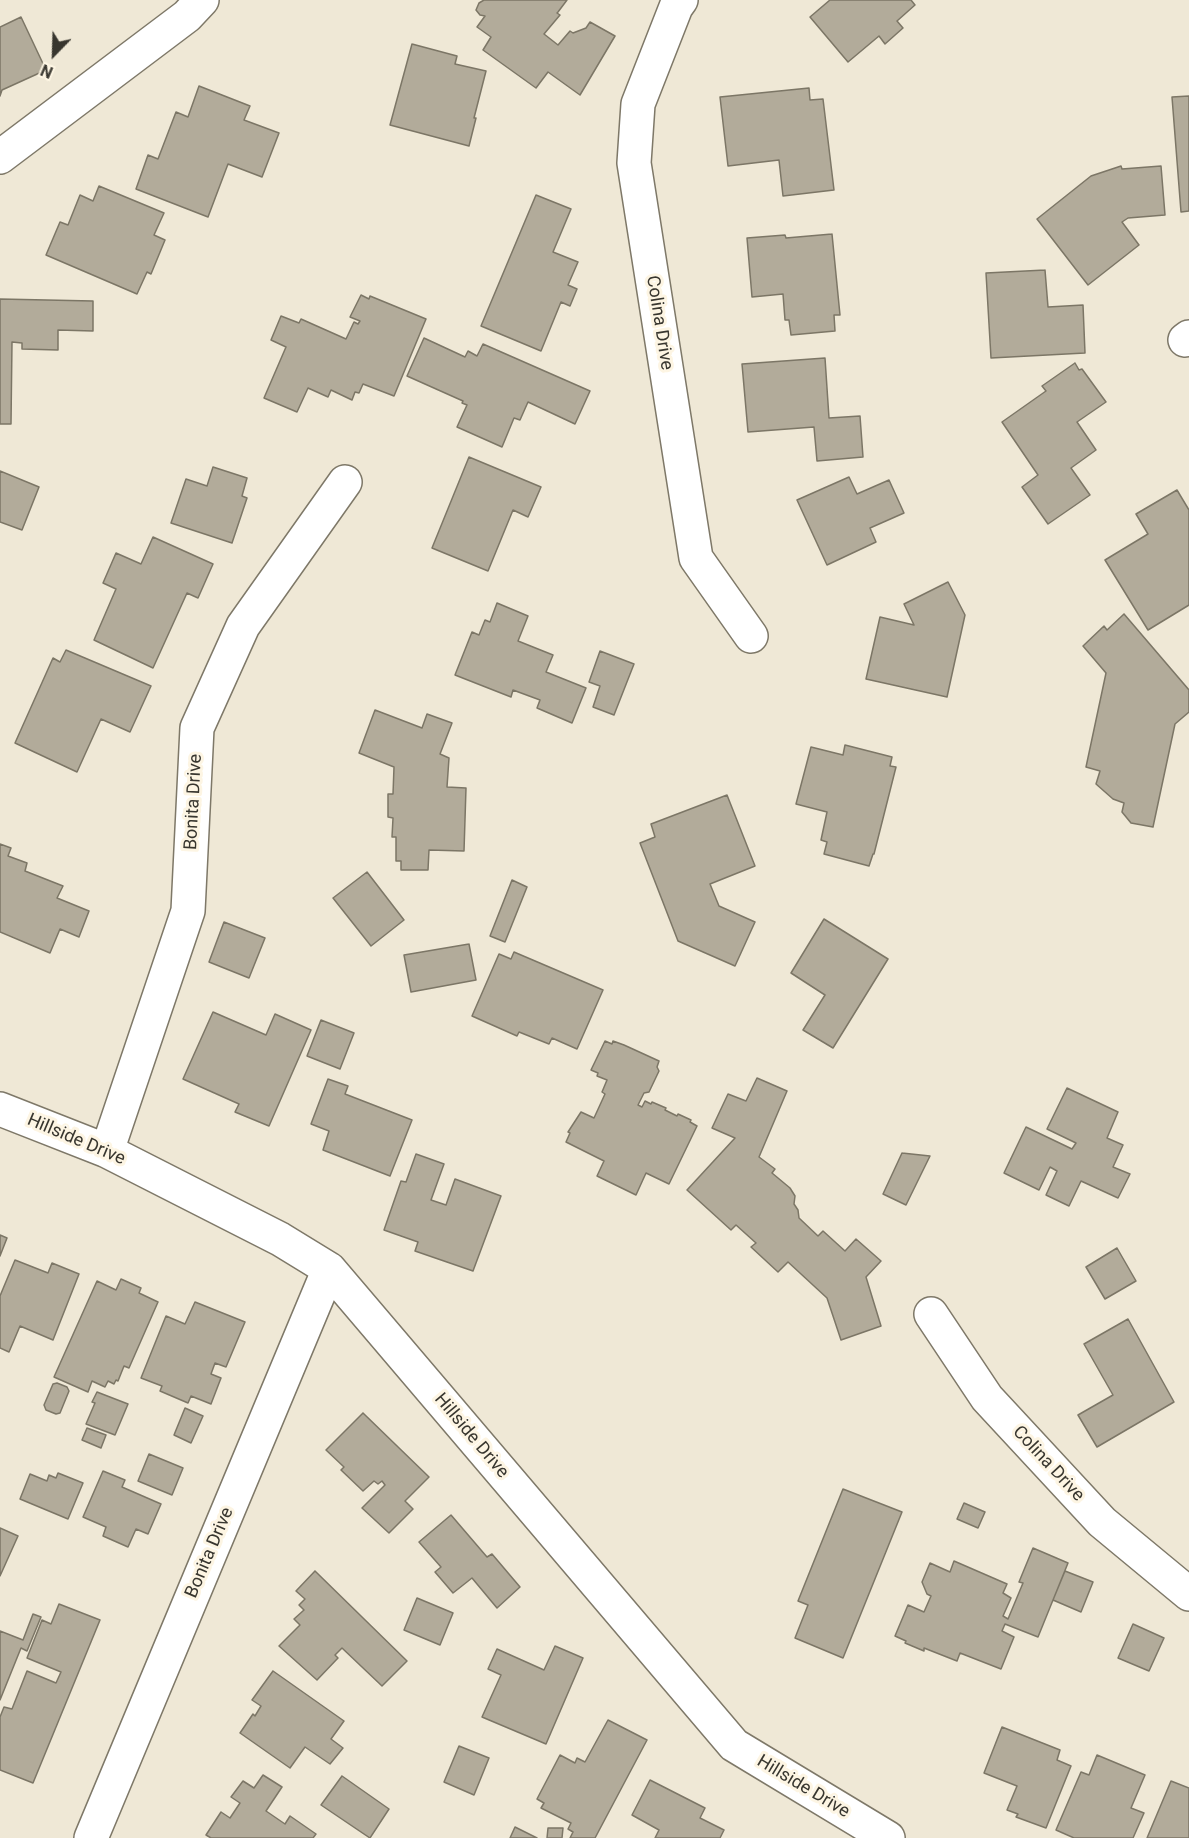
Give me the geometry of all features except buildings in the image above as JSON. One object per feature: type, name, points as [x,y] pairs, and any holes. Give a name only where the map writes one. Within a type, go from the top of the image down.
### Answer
[{"type":"street","points":[[0,157],[187,16],[202,0]]},
{"type":"street","name":"Colina Drive","points":[[681,0],[676,7],[638,104],[634,163],[696,558],[751,636]]},
{"type":"street","name":"Bonita Drive","points":[[107,1151],[188,911],[197,728],[243,626],[345,482]]},
{"type":"street","name":"Hillside Drive","points":[[0,1109],[107,1151],[280,1239],[328,1269],[734,1746],[888,1838]]},
{"type":"street","name":"Bonita Drive","points":[[91,1838],[328,1269]]},
{"type":"street","name":"Colina Drive","points":[[931,1314],[987,1398],[1102,1522],[1189,1594]]}]
